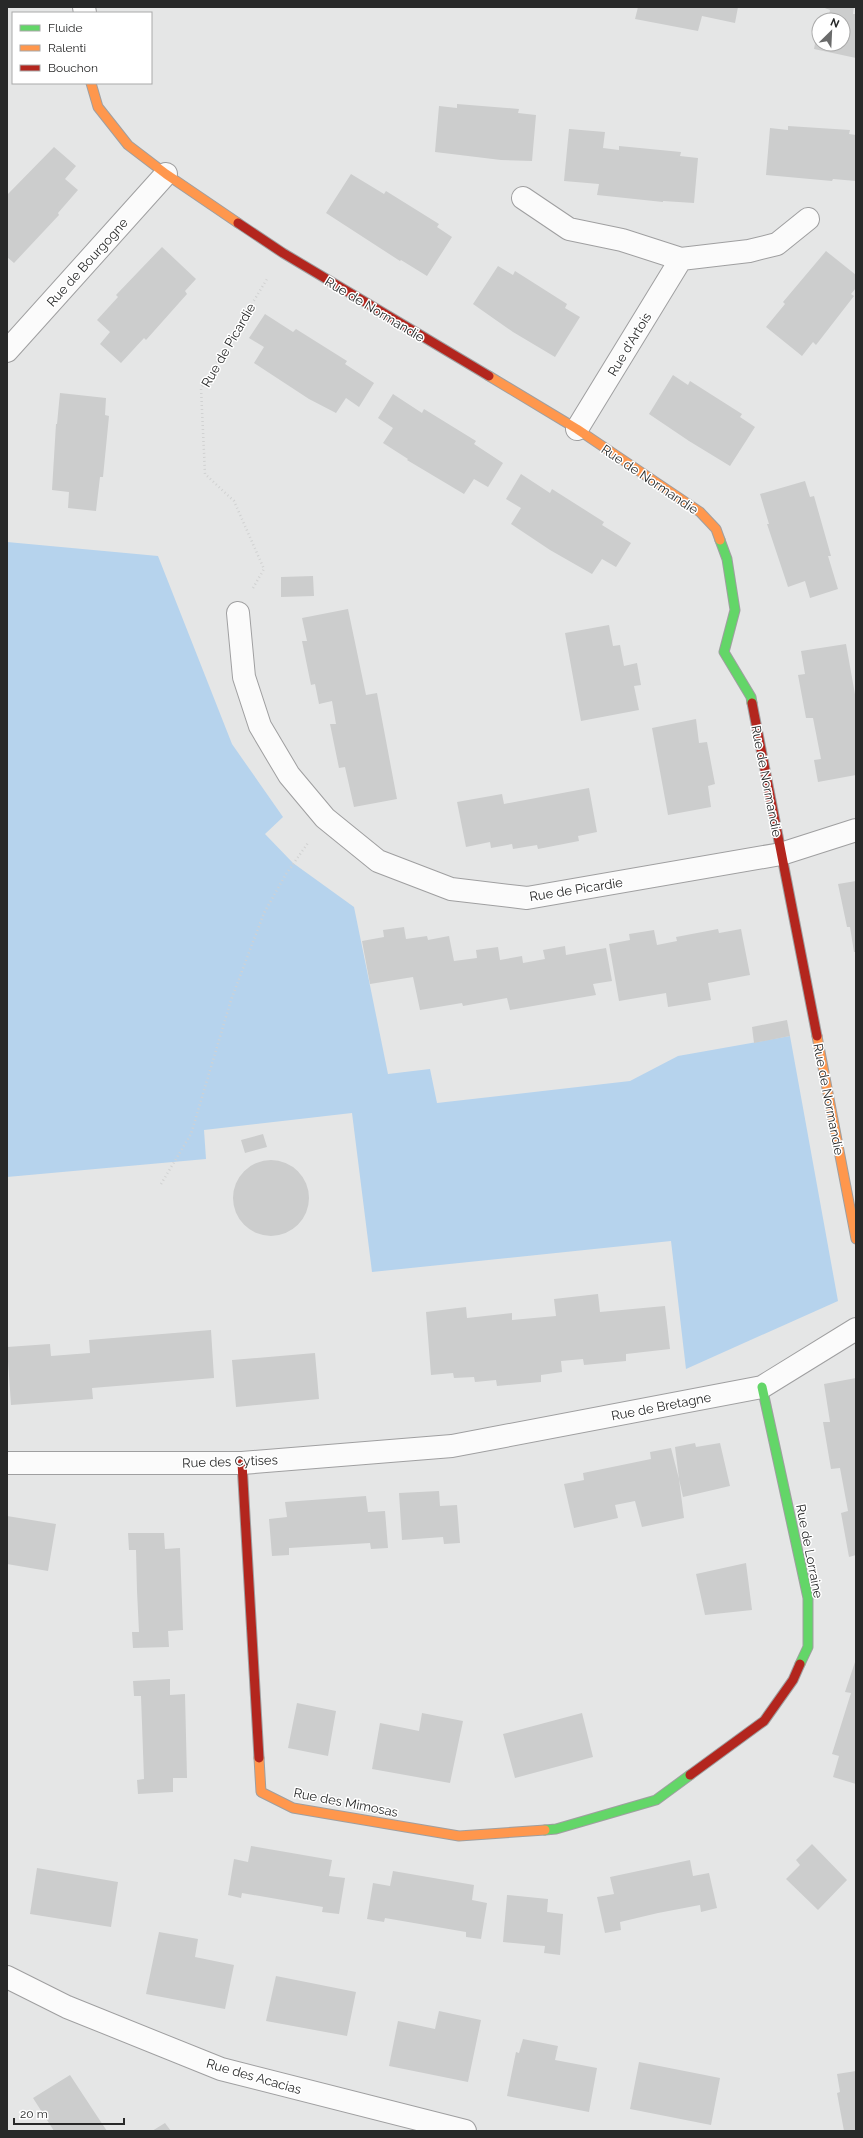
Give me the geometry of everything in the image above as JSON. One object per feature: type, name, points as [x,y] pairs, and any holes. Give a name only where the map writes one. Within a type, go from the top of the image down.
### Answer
[{"type":"street","name":"Rue de Normandie","points":[[91,84],[98,107],[128,145],[166,174],[283,253],[577,429],[700,512],[716,529],[727,559],[735,610],[724,652],[751,698],[856,1239]]},
{"type":"street","name":"Rue de Bourgogne","points":[[7,351],[166,174]]},
{"type":"street","points":[[523,198],[569,228],[622,240],[681,259],[749,251],[778,244],[808,219]]},
{"type":"street","name":"Rue d'Artois","points":[[577,429],[681,259]]},
{"type":"street","name":"Rue de Picardie","points":[[238,613],[244,677],[260,726],[289,775],[325,818],[378,861],[451,889],[528,898],[781,854],[856,830]]},
{"type":"street","name":"Rue de Bretagne","points":[[452,1446],[762,1387],[856,1330]]},
{"type":"street","name":"Rue de Lorraine","points":[[656,1800],[764,1721],[793,1680],[808,1647],[808,1598],[762,1387]]},
{"type":"street","name":"Rue des Cytises","points":[[7,1464],[242,1463],[452,1446]]},
{"type":"street","name":"Rue des Mimosas","points":[[242,1463],[261,1792],[293,1808],[458,1836],[556,1829],[656,1800]]},
{"type":"street","name":"Rue des Acacias","points":[[7,1977],[67,2007],[221,2069],[465,2131]]},
{"type":"path","name":"Rue de Picardie","points":[[238,613],[264,569],[234,501],[205,474],[201,388],[283,253]]},
{"type":"path","points":[[161,1184],[191,1134],[231,1000],[264,913],[286,874],[325,818]]},
{"type":"shaded area","points":[[7,542],[158,556],[232,744],[283,817],[265,834],[293,863],[354,907],[388,1074],[430,1069],[437,1103],[630,1081],[678,1056],[790,1036],[838,1301],[686,1369],[671,1241],[372,1272],[352,1113],[204,1130],[206,1159],[7,1177]]},
{"type":"building","points":[[638,7],[738,7],[735,23],[702,16],[698,31],[635,19]]},
{"type":"building","points":[[822,7],[854,7],[853,14],[856,14],[856,58],[828,52],[851,52],[851,12],[830,12],[830,10]]},
{"type":"building","points":[[457,104],[519,109],[518,113],[536,115],[532,161],[501,160],[435,152],[439,106],[457,108]]},
{"type":"building","points":[[788,126],[850,130],[849,134],[856,135],[856,181],[833,179],[832,181],[766,175],[770,128],[788,130]]},
{"type":"building","points":[[569,129],[605,132],[603,148],[619,150],[619,146],[681,152],[680,156],[698,158],[694,203],[663,202],[597,195],[599,184],[564,181]]},
{"type":"building","points":[[54,147],[76,166],[65,179],[78,190],[58,213],[59,215],[14,263],[7,257],[7,195]]},
{"type":"building","points":[[351,174],[384,194],[386,191],[439,224],[437,227],[452,237],[427,276],[401,260],[400,261],[326,213]]},
{"type":"building","points":[[162,247],[196,279],[185,291],[187,294],[146,340],[144,338],[121,363],[100,344],[110,332],[97,320],[118,297],[116,295]]},
{"type":"building","points":[[826,251],[856,275],[856,288],[851,294],[854,296],[816,345],[813,342],[802,356],[766,327],[785,304],[783,302]]},
{"type":"building","points":[[498,266],[513,275],[515,271],[567,304],[565,308],[580,317],[555,357],[513,332],[473,304]]},
{"type":"building","points":[[265,314],[293,332],[296,329],[347,361],[345,364],[374,383],[359,407],[346,398],[336,413],[309,399],[254,363],[264,347],[249,338]]},
{"type":"building","points":[[673,375],[688,385],[690,381],[742,414],[740,417],[755,427],[730,466],[649,414]]},
{"type":"building","points":[[60,393],[106,398],[105,415],[109,416],[103,477],[100,477],[96,511],[68,508],[69,492],[52,490],[56,424]]},
{"type":"building","points":[[393,394],[422,413],[424,409],[476,441],[474,444],[503,463],[488,487],[474,479],[464,494],[407,460],[408,459],[383,443],[393,428],[378,418]]},
{"type":"building","points":[[521,474],[550,493],[552,489],[604,522],[602,525],[631,543],[616,567],[602,559],[592,574],[550,550],[511,524],[521,508],[506,499]]},
{"type":"building","points":[[805,481],[810,497],[814,496],[831,556],[828,556],[838,589],[810,598],[805,581],[788,587],[767,524],[769,524],[760,494]]},
{"type":"building","points":[[313,576],[314,596],[281,597],[281,577]]},
{"type":"building","points":[[348,609],[366,695],[377,693],[397,799],[354,807],[345,767],[339,768],[330,724],[336,724],[332,701],[319,704],[315,684],[311,685],[302,641],[307,641],[302,618]]},
{"type":"building","points":[[609,625],[613,646],[620,645],[624,666],[637,663],[641,685],[634,686],[639,710],[581,721],[565,633]]},
{"type":"building","points":[[846,644],[856,700],[856,775],[818,782],[814,760],[821,759],[813,718],[806,718],[798,675],[805,674],[801,651]]},
{"type":"building","points":[[696,719],[699,743],[707,742],[715,784],[708,786],[711,807],[668,815],[652,728]]},
{"type":"building","points":[[589,788],[597,832],[578,836],[579,841],[538,849],[537,845],[513,849],[512,844],[491,848],[490,842],[466,847],[457,802],[502,794],[504,804]]},
{"type":"building","points":[[856,881],[856,952],[854,952],[850,927],[847,927],[838,884]]},
{"type":"building","points":[[404,927],[406,939],[427,936],[428,940],[449,936],[454,961],[477,958],[476,950],[498,947],[500,960],[522,956],[523,963],[545,959],[543,950],[565,946],[566,955],[606,948],[612,981],[593,984],[596,995],[510,1010],[507,998],[463,1006],[462,1003],[420,1010],[413,977],[370,984],[362,941],[384,937],[383,930]]},
{"type":"building","points":[[718,929],[719,933],[741,929],[750,975],[708,983],[711,1000],[668,1007],[666,993],[619,1001],[609,944],[630,940],[629,934],[654,930],[657,945],[677,941],[676,937]]},
{"type":"building","points":[[787,1020],[790,1036],[754,1043],[752,1027]]},
{"type":"building","points":[[263,1134],[267,1147],[245,1153],[241,1140]]},
{"type":"building","points":[[271,1160],[286,1163],[298,1171],[306,1183],[309,1198],[306,1213],[298,1225],[286,1233],[271,1236],[256,1233],[244,1225],[236,1213],[233,1198],[236,1183],[244,1171],[256,1163]]},
{"type":"building","points":[[598,1294],[600,1312],[665,1306],[670,1349],[626,1354],[626,1361],[584,1365],[583,1359],[561,1361],[562,1372],[541,1375],[541,1382],[497,1386],[496,1380],[475,1382],[474,1377],[454,1378],[453,1373],[431,1375],[426,1312],[466,1307],[467,1318],[512,1313],[512,1320],[556,1316],[554,1299]]},
{"type":"building","points":[[211,1330],[214,1378],[92,1388],[93,1399],[11,1405],[7,1347],[50,1344],[51,1356],[90,1353],[89,1340]]},
{"type":"building","points":[[315,1353],[319,1399],[236,1407],[232,1360]]},
{"type":"building","points":[[856,1378],[856,1555],[849,1557],[841,1513],[848,1511],[840,1468],[831,1469],[823,1422],[830,1422],[824,1384]]},
{"type":"building","points":[[695,1443],[696,1447],[720,1443],[730,1486],[683,1497],[675,1447]]},
{"type":"building","points":[[671,1448],[679,1479],[684,1518],[642,1527],[635,1501],[615,1505],[618,1518],[574,1528],[564,1484],[584,1480],[583,1473],[651,1459],[650,1452]]},
{"type":"building","points":[[439,1491],[440,1506],[457,1505],[460,1543],[444,1544],[443,1537],[402,1540],[399,1493]]},
{"type":"building","points":[[366,1496],[368,1512],[385,1511],[388,1548],[371,1549],[370,1543],[289,1548],[289,1555],[272,1556],[269,1519],[287,1517],[285,1502]]},
{"type":"building","points":[[7,1516],[56,1524],[48,1571],[7,1564]]},
{"type":"building","points":[[128,1533],[164,1533],[165,1549],[180,1548],[183,1630],[168,1631],[169,1647],[133,1648],[132,1632],[139,1632],[136,1550],[129,1550]]},
{"type":"building","points":[[746,1563],[752,1610],[705,1615],[696,1574]]},
{"type":"building","points":[[856,1659],[856,1784],[833,1777],[839,1756],[832,1754],[851,1693],[845,1692]]},
{"type":"building","points":[[170,1679],[170,1695],[185,1694],[187,1778],[173,1778],[173,1792],[138,1794],[137,1780],[144,1779],[141,1696],[134,1696],[133,1681]]},
{"type":"building","points":[[297,1703],[336,1711],[328,1756],[288,1748]]},
{"type":"building","points":[[422,1713],[463,1721],[450,1783],[372,1769],[380,1723],[419,1731]]},
{"type":"building","points":[[582,1713],[593,1757],[515,1778],[503,1734]]},
{"type":"building","points":[[812,1844],[847,1880],[818,1910],[786,1879],[800,1865],[796,1860]]},
{"type":"building","points":[[251,1846],[332,1860],[329,1876],[345,1878],[339,1914],[322,1912],[323,1907],[242,1893],[241,1898],[228,1895],[234,1859],[248,1862]]},
{"type":"building","points":[[690,1860],[693,1876],[709,1873],[717,1908],[701,1912],[700,1905],[658,1913],[620,1922],[621,1930],[605,1933],[597,1897],[614,1894],[610,1877]]},
{"type":"building","points":[[37,1868],[118,1882],[111,1927],[30,1914]]},
{"type":"building","points":[[393,1871],[474,1885],[472,1900],[487,1903],[481,1939],[466,1937],[466,1932],[385,1918],[384,1922],[367,1919],[373,1883],[390,1886]]},
{"type":"building","points":[[507,1895],[548,1899],[547,1912],[563,1914],[560,1955],[544,1953],[545,1946],[503,1942]]},
{"type":"building","points":[[159,1932],[198,1939],[195,1957],[234,1965],[225,2009],[146,1994]]},
{"type":"building","points":[[276,1976],[356,1992],[347,2036],[266,2021]]},
{"type":"building","points":[[439,2011],[481,2020],[468,2082],[389,2066],[398,2021],[435,2029]]},
{"type":"building","points":[[523,2039],[558,2046],[555,2060],[597,2068],[589,2112],[507,2096],[516,2052],[519,2053]]},
{"type":"building","points":[[639,2062],[720,2078],[711,2125],[630,2109]]},
{"type":"building","points":[[856,2071],[856,2131],[844,2131],[837,2093],[840,2092],[837,2074]]},
{"type":"building","points":[[70,2075],[107,2131],[54,2131],[33,2098]]},
{"type":"building","points":[[165,2123],[171,2131],[152,2131]]},
{"type":"traffic: fast","points":[[720,540],[727,559],[735,610],[724,652],[751,697],[752,703]]},
{"type":"traffic: fast","points":[[762,1387],[808,1598],[808,1647],[800,1664]]},
{"type":"traffic: fast","points":[[545,1830],[556,1829],[656,1800],[690,1775]]},
{"type":"traffic: slow","points":[[91,84],[98,107],[128,145],[166,174],[238,223]]},
{"type":"traffic: slow","points":[[489,376],[577,429],[700,512],[716,529],[720,540]]},
{"type":"traffic: slow","points":[[817,1036],[856,1239]]},
{"type":"traffic: slow","points":[[259,1758],[261,1792],[293,1808],[459,1836],[545,1830]]},
{"type":"traffic: jam","points":[[238,223],[283,253],[489,376]]},
{"type":"traffic: jam","points":[[752,703],[817,1036]]},
{"type":"traffic: jam","points":[[242,1463],[259,1758]]},
{"type":"traffic: jam","points":[[690,1775],[764,1721],[793,1680],[800,1664]]}]
